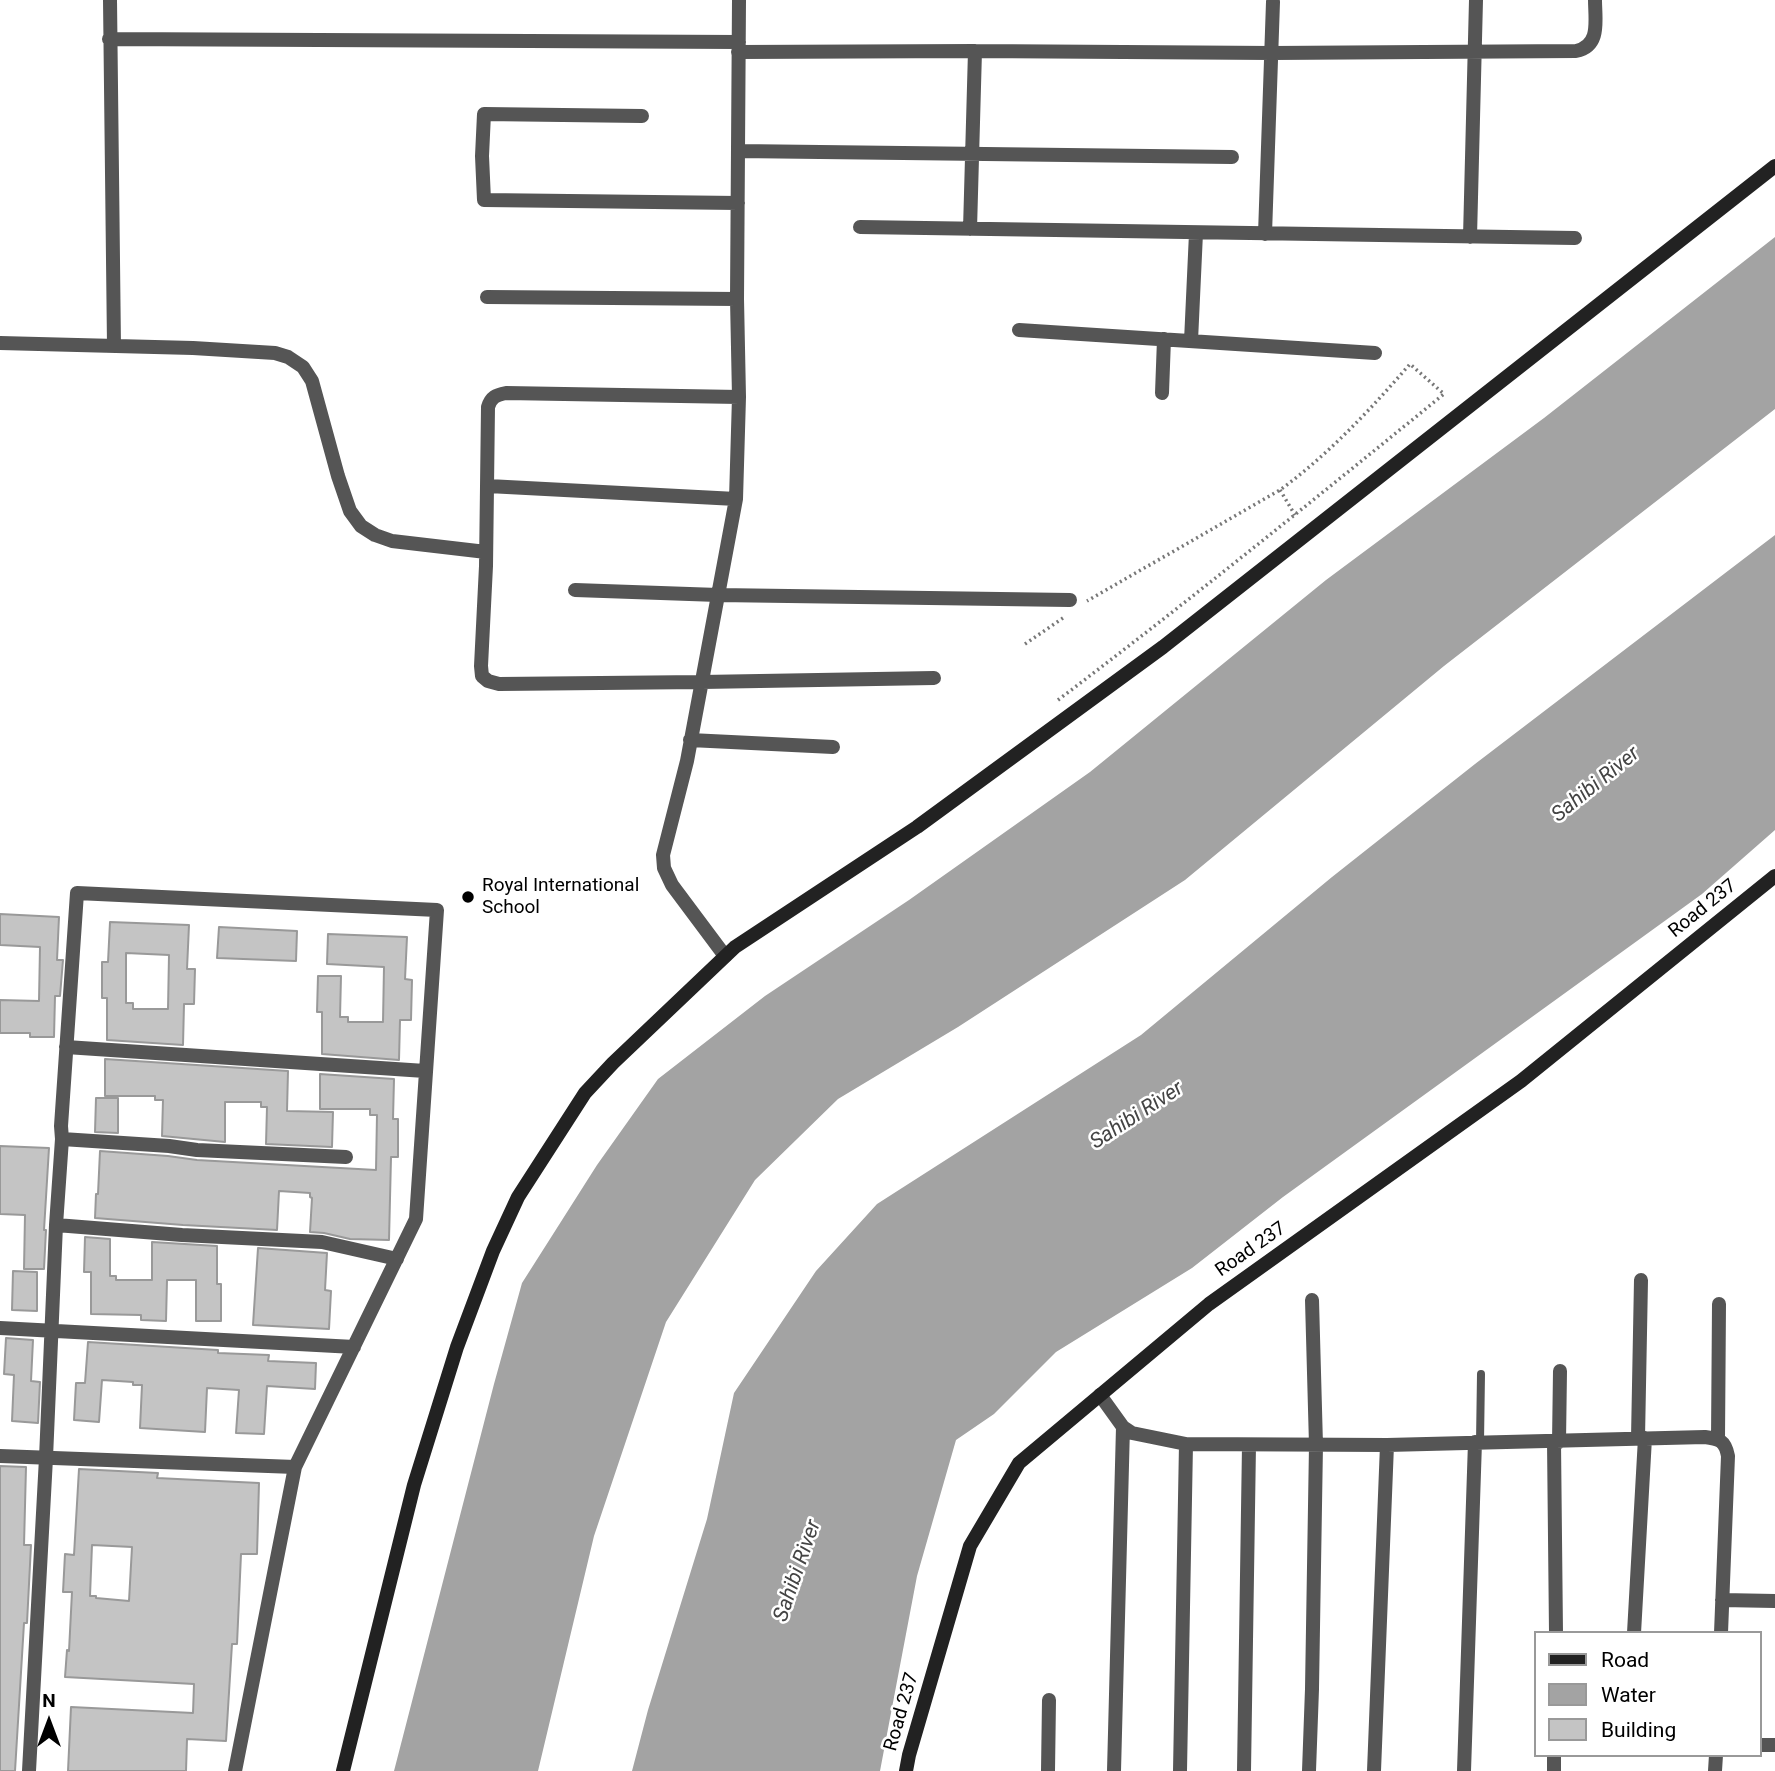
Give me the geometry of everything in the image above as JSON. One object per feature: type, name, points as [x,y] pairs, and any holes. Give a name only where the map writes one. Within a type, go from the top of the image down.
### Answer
[{"type":"street","points":[[110,0],[114,346]]},
{"type":"street","points":[[725,956],[672,885],[664,868],[663,855],[702,682],[736,499],[739,397],[739,0]]},
{"type":"street","points":[[1470,237],[1476,0]]},
{"type":"street","points":[[109,39],[975,51],[1576,51],[1586,49],[1594,36],[1595,0]]},
{"type":"street","points":[[1265,234],[1273,2]]},
{"type":"street","points":[[970,229],[975,51]]},
{"type":"street","points":[[642,116],[484,114],[484,200],[738,203]]},
{"type":"street","points":[[738,150],[1232,157]]},
{"type":"street","points":[[343,1771],[414,1485],[457,1347],[493,1251],[518,1198],[584,1093],[735,947],[917,827],[1163,648],[1775,166]]},
{"type":"street","points":[[860,228],[1575,239]]},
{"type":"street","points":[[1191,341],[1196,233]]},
{"type":"street","points":[[487,297],[737,299]]},
{"type":"street","points":[[1019,330],[1375,353]]},
{"type":"street","points":[[1162,393],[1164,339]]},
{"type":"street","points":[[0,343],[193,348],[275,353],[288,357],[303,367],[312,381],[338,476],[350,511],[361,526],[392,541],[486,552]]},
{"type":"street","points":[[739,397],[495,395],[488,407],[482,676],[499,684],[934,678]]},
{"type":"street","points":[[488,486],[736,499]]},
{"type":"street","points":[[575,590],[1074,604]]},
{"type":"street","points":[[690,740],[833,747]]},
{"type":"street","name":"Road 237","points":[[906,1771],[970,1546],[1019,1463],[1209,1304],[1521,1081],[1775,876]]},
{"type":"street","points":[[29,1771],[61,1126],[77,892],[437,910],[416,1219],[295,1467],[235,1771]]},
{"type":"street","points":[[66,1047],[425,1071]]},
{"type":"street","points":[[62,1139],[197,1150],[346,1157]]},
{"type":"street","points":[[56,1225],[322,1242],[397,1259]]},
{"type":"street","points":[[1633,1631],[1641,1438],[1641,1280]]},
{"type":"street","points":[[1309,1771],[1316,1445],[1312,1300]]},
{"type":"street","points":[[1718,1439],[1719,1304]]},
{"type":"street","points":[[0,1328],[354,1347]]},
{"type":"street","points":[[1556,1631],[1560,1371]]},
{"type":"street","points":[[1100,1395],[1123,1427],[1132,1433],[1186,1444],[1387,1445],[1641,1438],[1718,1439],[1726,1446],[1728,1455],[1721,1631]]},
{"type":"street","points":[[1114,1771],[1123,1427]]},
{"type":"street","points":[[1464,1771],[1478,1442]]},
{"type":"street","points":[[1180,1771],[1186,1444]]},
{"type":"street","points":[[1244,1771],[1249,1444]]},
{"type":"street","points":[[1374,1771],[1387,1445]]},
{"type":"street","points":[[0,1456],[295,1467]]},
{"type":"street","points":[[1722,1600],[1775,1601]]},
{"type":"street","points":[[1048,1771],[1049,1700]]},
{"type":"lane","points":[[1478,1442],[1481,1374]]},
{"type":"path","points":[[1058,699],[1130,646],[1444,394],[1409,364],[1345,436],[1280,490],[1074,604]]},
{"type":"path","points":[[1280,490],[1295,515]]},
{"type":"path","points":[[1025,644],[1067,615]]},
{"type":"water","points":[[1775,237],[1775,409],[1444,666],[1185,880],[958,1027],[838,1099],[755,1180],[666,1322],[594,1536],[538,1771],[394,1771],[522,1283],[597,1165],[658,1079],[765,996],[909,900],[1090,772],[1326,580],[1544,418]]},
{"type":"water","name":"Sahibi River","points":[[1775,535],[1775,830],[1702,894],[1283,1197],[1192,1268],[1056,1352],[994,1414],[956,1440],[917,1576],[880,1771],[632,1771],[707,1519],[734,1393],[816,1271],[877,1204],[1141,1035],[1332,877],[1475,764]]},
{"type":"building","points":[[0,914],[59,917],[57,960],[63,960],[60,996],[55,996],[54,1037],[30,1037],[30,1033],[0,1033],[0,1000],[39,1001],[40,947],[0,945]]},
{"type":"building","points":[[110,922],[189,925],[187,969],[195,969],[194,1004],[184,1004],[183,1045],[107,1040],[107,998],[102,998],[102,962],[108,962]],"holes":[[[126,953],[169,955],[168,1009],[133,1009],[133,1003],[126,1003]]]},
{"type":"building","points":[[219,927],[297,931],[296,961],[217,958]]},
{"type":"building","points":[[328,934],[407,937],[405,979],[412,980],[411,1020],[400,1020],[399,1060],[322,1054],[322,1012],[317,1012],[318,976],[341,976],[340,1017],[348,1017],[348,1022],[383,1022],[384,967],[327,964]]},
{"type":"building","points":[[105,1059],[288,1071],[287,1111],[333,1112],[332,1147],[266,1144],[267,1107],[261,1107],[261,1102],[225,1102],[225,1142],[162,1136],[163,1100],[155,1100],[155,1096],[105,1096]]},
{"type":"building","points":[[320,1074],[394,1079],[393,1119],[398,1119],[398,1157],[391,1157],[389,1240],[350,1239],[310,1232],[310,1193],[279,1191],[277,1230],[95,1218],[100,1151],[197,1160],[376,1170],[377,1115],[370,1115],[370,1109],[320,1109]]},
{"type":"building","points":[[96,1098],[118,1098],[118,1133],[95,1132]]},
{"type":"building","points":[[0,1146],[49,1148],[44,1269],[24,1269],[25,1215],[0,1214]]},
{"type":"building","points":[[85,1237],[110,1239],[110,1276],[116,1276],[116,1280],[152,1280],[152,1242],[217,1246],[221,1321],[196,1321],[196,1280],[167,1280],[166,1321],[141,1320],[141,1315],[91,1314],[91,1272],[84,1272]]},
{"type":"building","points":[[258,1248],[327,1253],[325,1290],[331,1291],[329,1329],[253,1325]]},
{"type":"building","points":[[13,1271],[37,1272],[37,1311],[12,1310]]},
{"type":"building","points":[[6,1338],[33,1340],[31,1381],[40,1382],[38,1423],[12,1421],[14,1375],[4,1374]]},
{"type":"building","points":[[88,1342],[218,1350],[218,1353],[269,1355],[268,1361],[316,1363],[315,1389],[267,1386],[264,1434],[236,1433],[239,1390],[207,1388],[205,1432],[140,1428],[142,1385],[133,1385],[133,1382],[102,1380],[99,1422],[74,1420],[76,1383],[85,1383]]},
{"type":"building","points":[[0,1466],[26,1467],[24,1545],[31,1545],[15,1771],[0,1771]]},
{"type":"building","points":[[79,1469],[158,1473],[157,1478],[259,1483],[257,1554],[241,1554],[237,1644],[232,1644],[226,1741],[187,1739],[186,1771],[68,1771],[71,1707],[193,1713],[194,1684],[65,1677],[72,1592],[63,1592],[65,1554],[74,1555]],"holes":[[[92,1545],[132,1547],[129,1601],[90,1596]]]},
{"type":"place","name":"Royal International School","points":[[468,897]]}]
